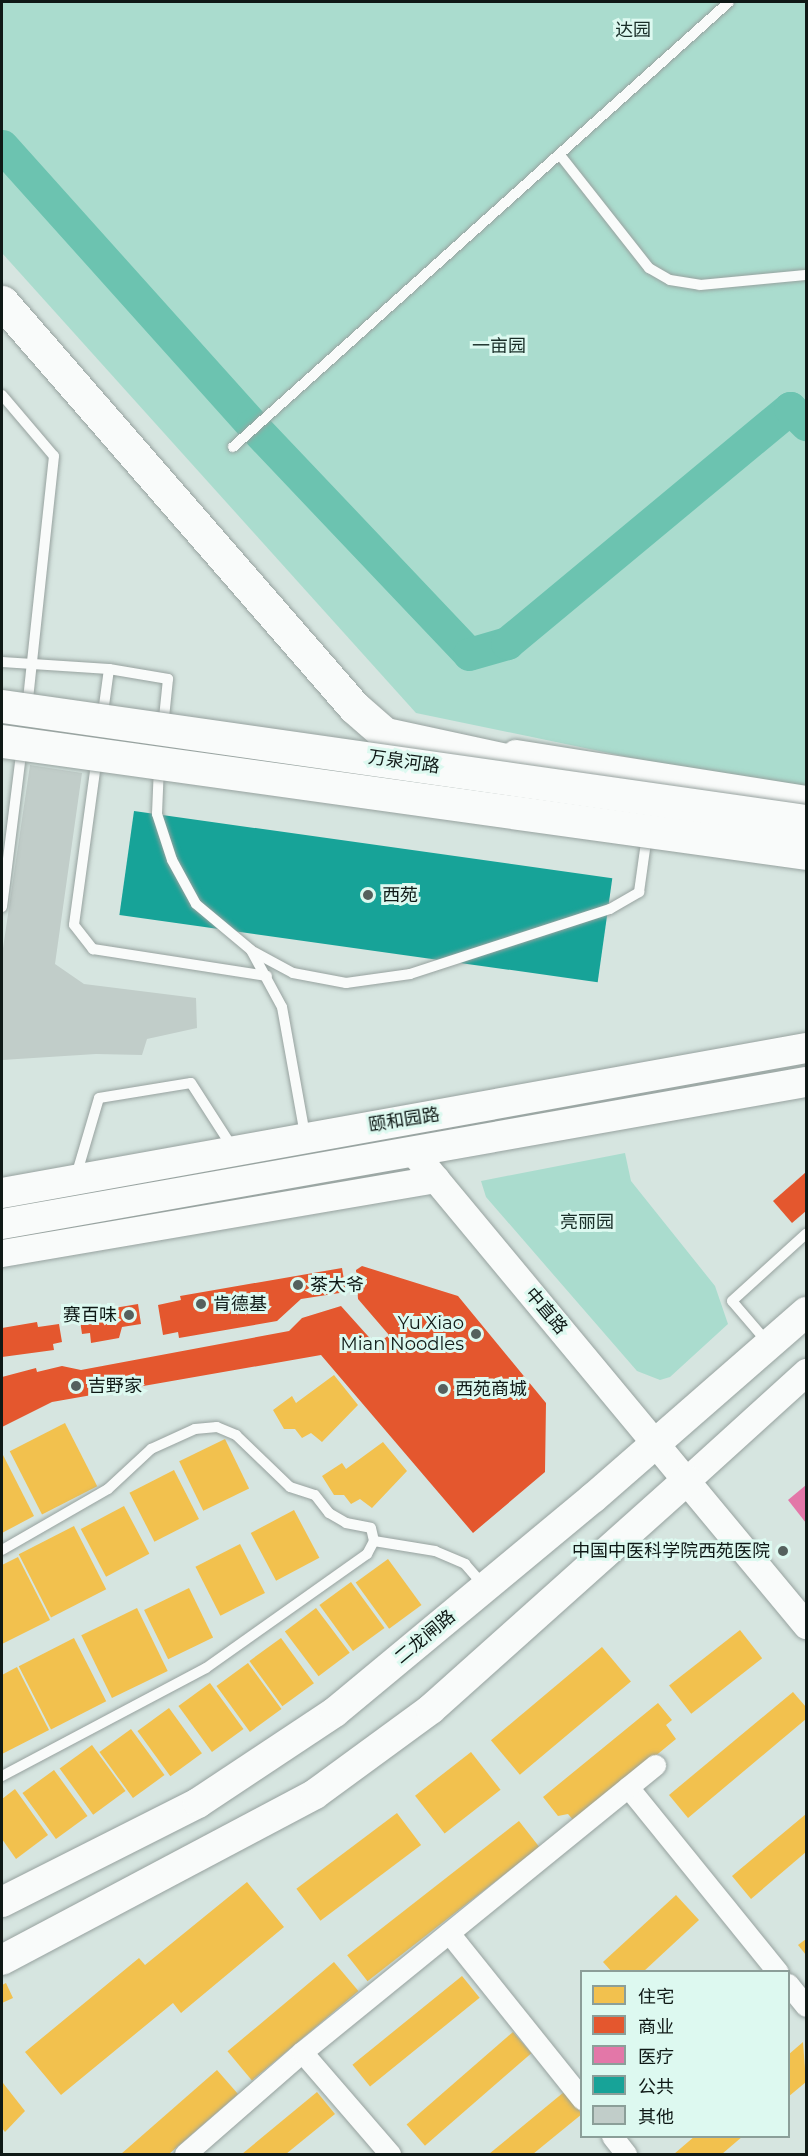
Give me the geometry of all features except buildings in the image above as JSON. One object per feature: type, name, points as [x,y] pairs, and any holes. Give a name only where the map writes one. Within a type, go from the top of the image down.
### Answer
[{"type":"highway","points":[[2,302],[354,707],[385,734],[524,766]]},
{"type":"highway","name":"万泉河路","points":[[13,723],[524,766],[807,821]]},
{"type":"highway","name":"万泉河路","points":[[13,723],[807,853]]},
{"type":"main road","name":"颐和园路","points":[[2,1193],[305,1136],[807,1048]]},
{"type":"main road","name":"颐和园路","points":[[2,1224],[807,1082]]},
{"type":"main road","name":"二龙闸路","points":[[2,1902],[198,1803],[261,1764],[335,1712],[486,1587],[807,1311]]},
{"type":"main road","points":[[2,1960],[315,1794],[431,1709],[687,1480]]},
{"type":"street","points":[[524,766],[650,774],[807,800]]},
{"type":"street","name":"中直路","points":[[414,1153],[687,1480]]},
{"type":"street","points":[[2,1253],[436,1179]]},
{"type":"street","points":[[807,1372],[687,1480],[807,1625]]},
{"type":"street","points":[[185,2154],[302,2052],[655,1765]]},
{"type":"street","points":[[628,1787],[777,1970]]},
{"type":"street","points":[[449,1933],[580,2097]]},
{"type":"street","points":[[790,1985],[807,2006]]},
{"type":"street","points":[[302,2052],[390,2154]]},
{"type":"street","points":[[614,2138],[626,2154]]},
{"type":"lane","points":[[233,447],[276,406],[729,2]]},
{"type":"lane","points":[[560,155],[649,268],[670,280],[700,285],[807,275]]},
{"type":"lane","points":[[2,395],[54,456],[32,666],[13,723],[2,907]]},
{"type":"lane","points":[[2,663],[109,669],[168,679],[157,814],[172,860],[196,904],[251,950],[293,973],[346,982],[410,974],[610,909],[639,892],[650,774]]},
{"type":"lane","points":[[109,669],[74,925],[93,949],[267,976]]},
{"type":"lane","points":[[251,950],[282,1007],[305,1136]]},
{"type":"lane","points":[[75,1178],[99,1098],[191,1083],[234,1150]]},
{"type":"lane","points":[[769,1344],[732,1301],[807,1234]]},
{"type":"lane","points":[[2,1550],[108,1489],[151,1449],[195,1429],[217,1427],[236,1435],[290,1487],[315,1495],[329,1512],[346,1523],[371,1528],[374,1541],[367,1554],[206,1668],[2,1776]]},
{"type":"lane","points":[[374,1541],[435,1551],[465,1564],[486,1587]]},
{"type":"green space","name":"一亩园","points":[[2,2],[806,2],[806,794],[416,713],[2,253]]},
{"type":"green space","name":"亮丽园","points":[[625,1153],[631,1181],[715,1286],[728,1324],[670,1377],[660,1380],[637,1371],[486,1197],[481,1181]]},
{"type":"waterway","points":[[2,146],[252,425],[469,654],[507,643],[790,408],[806,424]]},
{"type":"place","name":"西苑","points":[[368,895]]},
{"type":"place","name":"茶大爷","points":[[298,1285]]},
{"type":"place","name":"肯德基","points":[[201,1304]]},
{"type":"place","name":"赛百味","points":[[129,1315]]},
{"type":"place","name":"Yu Xiao Mian Noodles","points":[[476,1334]]},
{"type":"place","name":"吉野家","points":[[76,1386]]},
{"type":"place","name":"西苑商城","points":[[443,1389]]},
{"type":"place","name":"中国中医科学院西苑医院","points":[[783,1551]]},
{"type":"park label","name":"达园","points":[[633,30]]}]
